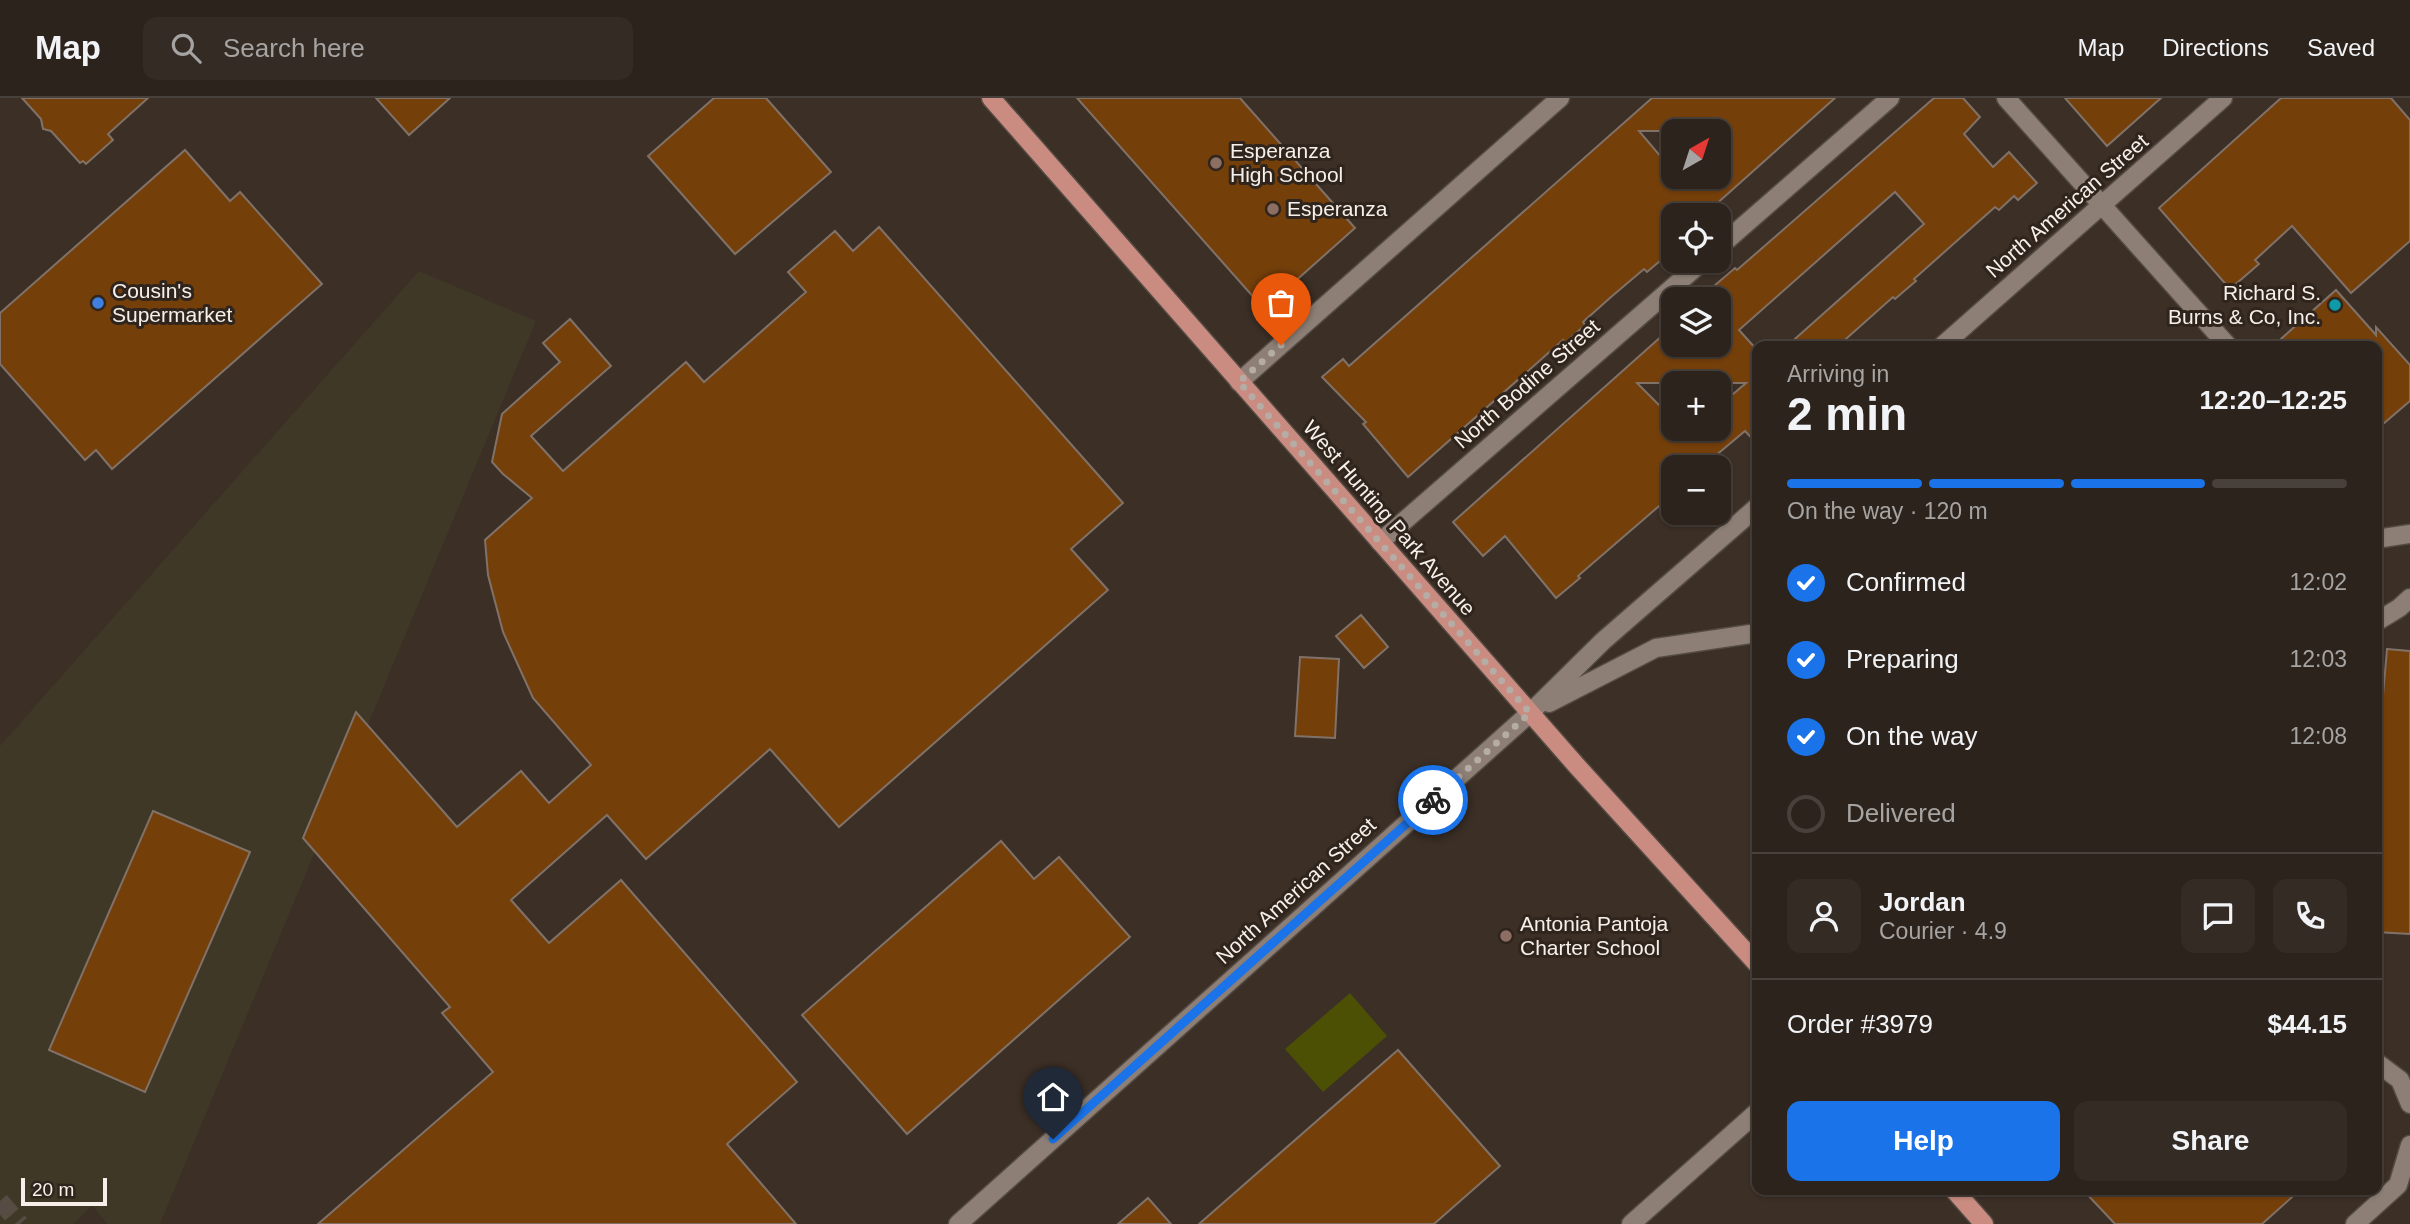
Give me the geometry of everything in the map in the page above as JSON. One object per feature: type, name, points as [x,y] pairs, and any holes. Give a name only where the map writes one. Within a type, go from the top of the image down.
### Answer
[{"type":"main road","name":"West Hunting Park Avenue","points":[[990,98],[1530,713],[1752,958]]},
{"type":"main road","points":[[1958,1195],[1984,1224]]},
{"type":"street","points":[[1239,382],[1560,98]]},
{"type":"street","points":[[1731,237],[1890,98]]},
{"type":"street","points":[[2006,98],[2224,341]]},
{"type":"street","name":"North American Street","points":[[1947,341],[2223,98]]},
{"type":"street","name":"North Bodine Street","points":[[1380,542],[1689,273]]},
{"type":"street","name":"North American Street","points":[[958,1224],[1530,713],[1603,641],[1752,511]]},
{"type":"street","points":[[2382,538],[2410,534]]},
{"type":"street","points":[[2382,618],[2410,598]]},
{"type":"street","points":[[1530,713],[1656,648],[1752,634]]},
{"type":"street","points":[[2382,1066],[2400,1080],[2410,1104]]},
{"type":"street","points":[[1631,1224],[1752,1116]]},
{"type":"street","points":[[2355,1224],[2398,1185],[2410,1145]]},
{"type":"shaded area","points":[[419,271],[536,321],[160,1224],[107,1224],[92,1205],[73,1224],[0,1224],[0,746]]},
{"type":"shaded area","points":[[1350,993],[1387,1036],[1323,1092],[1285,1049]]},
{"type":"building","points":[[22,98],[148,98],[108,134],[113,140],[86,164],[83,161],[80,163],[51,131],[43,129],[41,119]]},
{"type":"building","points":[[376,98],[450,98],[409,135]]},
{"type":"building","points":[[714,98],[766,98],[831,172],[735,254],[648,156]]},
{"type":"building","name":"Esperanza High School","points":[[1077,98],[1240,98],[1355,228],[1264,309]]},
{"type":"building","points":[[1652,98],[1835,98],[1717,203],[1661,203],[1661,260],[1647,272],[1644,269],[1611,297],[1583,322],[1585,325],[1565,343],[1563,340],[1408,477],[1363,424],[1366,422],[1322,377],[1343,359],[1349,366]]},
{"type":"building","points":[[1934,98],[1963,98],[1980,117],[1964,134],[1993,167],[2009,152],[2037,183],[2018,200],[2014,196],[1999,210],[1995,207],[1914,279],[1916,281],[1895,299],[1893,297],[1844,341],[1793,341],[1924,224],[1895,192],[1739,330],[1752,344],[1752,439],[1745,431],[1716,455],[1661,455],[1661,504],[1556,598],[1505,536],[1483,556],[1453,522],[1661,337],[1661,357],[1731,357],[1731,287],[1714,286],[1735,268],[1737,270]]},
{"type":"building","points":[[2065,98],[2161,98],[2107,146]]},
{"type":"building","points":[[2281,98],[2391,98],[2410,120],[2410,241],[2351,293],[2292,226],[2255,260],[2259,264],[2230,289],[2159,208]]},
{"type":"building","points":[[185,150],[230,201],[240,192],[322,284],[112,469],[96,450],[85,460],[0,364],[0,313]]},
{"type":"building","points":[[879,227],[1123,503],[1071,549],[1108,590],[839,827],[770,749],[646,859],[607,815],[511,900],[549,943],[621,880],[797,1082],[727,1144],[796,1224],[318,1224],[493,1072],[442,1013],[450,1007],[303,838],[356,712],[457,827],[521,771],[549,803],[591,765],[533,698],[503,632],[488,575],[485,540],[532,498],[492,462],[502,414],[560,362],[543,343],[570,319],[611,366],[531,436],[563,471],[686,362],[704,382],[806,292],[788,272],[835,231],[853,251]]},
{"type":"building","points":[[2336,290],[2376,335],[2376,327],[2410,365],[2410,401],[2382,425],[2382,341],[2279,341]]},
{"type":"building","points":[[1361,615],[1388,647],[1364,668],[1336,636]]},
{"type":"building","points":[[2387,649],[2410,651],[2410,934],[2382,932],[2382,707]]},
{"type":"building","points":[[1300,657],[1339,659],[1335,738],[1295,736]]},
{"type":"building","points":[[153,811],[250,852],[145,1092],[49,1050]]},
{"type":"building","points":[[1001,841],[1034,879],[1059,857],[1130,937],[907,1134],[802,1015]]},
{"type":"building","points":[[1398,1050],[1500,1166],[1434,1224],[1199,1224]]},
{"type":"building","points":[[2088,1195],[2294,1195],[2262,1224],[2115,1224]]},
{"type":"building","points":[[1148,1198],[1171,1224],[1118,1224]]},
{"type":"tunnel","points":[[0,1201],[20,1224]]},
{"type":"way so far","points":[[1281,345],[1239,382],[1530,713],[1433,800]]},
{"type":"place","name":"Esperanza High School","points":[[1216,163]]},
{"type":"place","name":"Esperanza","points":[[1273,209]]},
{"type":"place","name":"Cousin's Supermarket","points":[[98,303]]},
{"type":"place","name":"Richard S. Burns & Co, Inc.","points":[[2335,305]]},
{"type":"place","name":"Antonia Pantoja Charter School","points":[[1506,936]]},
{"type":"route","points":[[1053,1139],[1433,800]]}]
